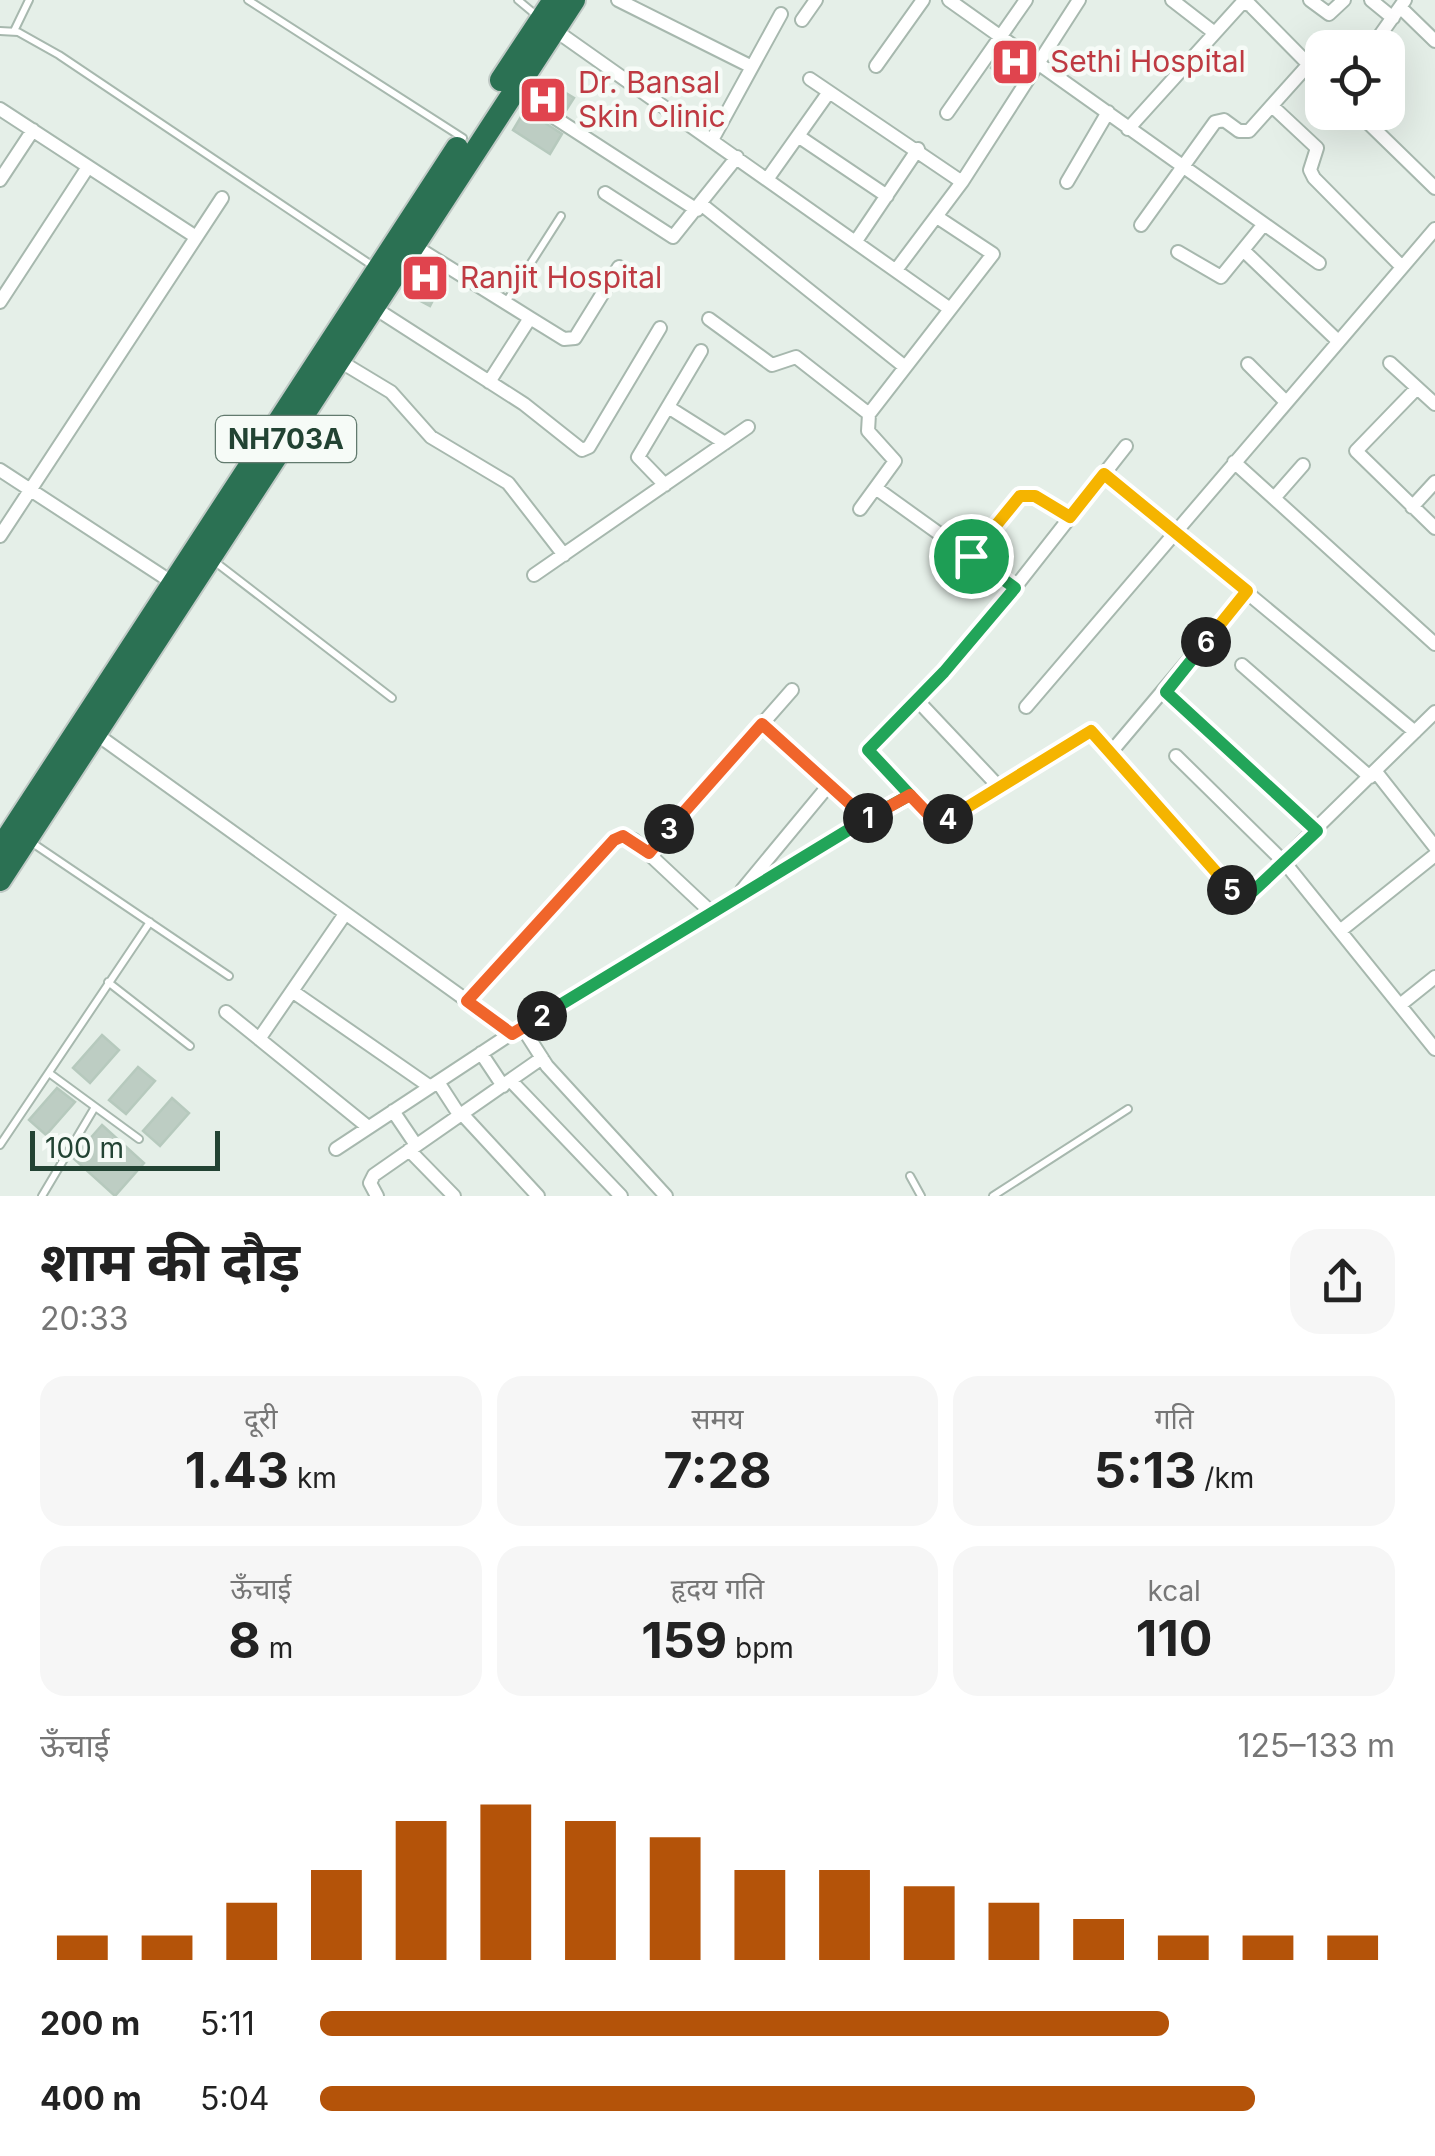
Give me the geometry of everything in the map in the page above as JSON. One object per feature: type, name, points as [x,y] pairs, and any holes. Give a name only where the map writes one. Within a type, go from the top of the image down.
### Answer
[{"type":"highway","name":"NH703A","points":[[0,880],[172,583],[463,138],[549,16],[574,0]]},
{"type":"highway","name":"NH703A","points":[[0,849],[209,557],[512,90],[549,16]]},
{"type":"street","points":[[618,0],[752,67]]},
{"type":"street","points":[[802,20],[816,0]]},
{"type":"street","points":[[876,66],[923,0]]},
{"type":"street","points":[[949,0],[1319,263]]},
{"type":"street","points":[[947,113],[1026,0]]},
{"type":"street","points":[[896,270],[962,182],[1080,0]]},
{"type":"street","points":[[1172,0],[1212,31]]},
{"type":"street","points":[[1310,0],[1329,14],[1344,0]]},
{"type":"street","points":[[1371,0],[1399,8],[1435,42]]},
{"type":"street","points":[[1128,129],[1242,1],[1305,60]]},
{"type":"street","points":[[1384,30],[1399,8]]},
{"type":"street","points":[[712,140],[781,14]]},
{"type":"street","points":[[549,16],[712,140],[950,309]]},
{"type":"street","points":[[1141,224],[1216,122],[1224,120],[1244,133],[1305,69]]},
{"type":"street","points":[[810,79],[962,182]]},
{"type":"street","points":[[512,90],[699,207],[906,367]]},
{"type":"street","points":[[768,178],[829,92]]},
{"type":"street","points":[[1272,106],[1317,148],[1311,174],[1402,267]]},
{"type":"street","points":[[0,109],[196,237]]},
{"type":"street","points":[[1067,182],[1108,112]]},
{"type":"street","points":[[0,180],[33,130]]},
{"type":"street","points":[[1376,130],[1435,188]]},
{"type":"street","points":[[798,136],[886,196]]},
{"type":"street","points":[[856,241],[918,150]]},
{"type":"street","points":[[605,193],[673,237],[737,157]]},
{"type":"street","points":[[0,302],[88,166]]},
{"type":"street","points":[[0,536],[222,198]]},
{"type":"street","points":[[860,509],[895,461],[868,431],[869,414],[993,254],[937,218]]},
{"type":"street","points":[[1178,252],[1221,277],[1264,224]]},
{"type":"street","points":[[1026,707],[1435,229]]},
{"type":"street","points":[[413,245],[564,339],[575,338],[619,267]]},
{"type":"street","points":[[1244,251],[1338,341]]},
{"type":"street","points":[[373,306],[586,450],[660,328]]},
{"type":"street","points":[[489,382],[530,318]]},
{"type":"street","points":[[709,319],[772,366],[796,357],[869,414]]},
{"type":"street","points":[[664,485],[638,457],[701,351]]},
{"type":"street","points":[[338,360],[391,392],[431,436],[508,483],[564,555]]},
{"type":"street","points":[[1390,362],[1435,404]]},
{"type":"street","points":[[1248,364],[1286,402]]},
{"type":"street","points":[[1417,388],[1356,451],[1435,528]]},
{"type":"street","points":[[668,407],[726,443]]},
{"type":"street","points":[[534,575],[748,427]]},
{"type":"street","points":[[1126,446],[1015,588],[868,750],[939,822],[1000,788],[1084,732],[1098,734],[1235,893],[1248,896],[1435,712]]},
{"type":"street","points":[[1234,462],[1435,644]]},
{"type":"street","points":[[1276,497],[1303,465]]},
{"type":"street","points":[[0,470],[172,583]]},
{"type":"street","points":[[1104,474],[1415,732]]},
{"type":"street","points":[[1412,507],[1435,482]]},
{"type":"street","points":[[877,489],[1015,588]]},
{"type":"street","points":[[1112,752],[1247,591]]},
{"type":"street","points":[[1242,664],[1373,774],[1435,847]]},
{"type":"street","points":[[649,853],[792,690]]},
{"type":"street","points":[[1166,692],[1317,831]]},
{"type":"street","points":[[917,700],[1000,788]]},
{"type":"street","points":[[762,724],[867,819]]},
{"type":"street","points":[[89,729],[467,1001],[517,1030],[666,1196]]},
{"type":"street","points":[[1176,756],[1285,863],[1435,1049]]},
{"type":"street","points":[[734,900],[830,784]]},
{"type":"street","points":[[336,1148],[517,1030],[910,795]]},
{"type":"street","points":[[467,1001],[614,840],[623,836],[649,853],[712,913]]},
{"type":"street","points":[[1340,931],[1435,855]]},
{"type":"street","points":[[260,1039],[345,914]]},
{"type":"street","points":[[1400,1005],[1435,977]]},
{"type":"street","points":[[292,991],[434,1084],[538,1196]]},
{"type":"street","points":[[226,1012],[368,1127]]},
{"type":"street","points":[[482,1054],[507,1084],[622,1196]]},
{"type":"street","points":[[376,1196],[370,1184],[374,1175],[542,1058]]},
{"type":"street","points":[[392,1111],[412,1148],[454,1196]]},
{"type":"lane","points":[[14,31],[29,0]]},
{"type":"lane","points":[[248,0],[463,138]]},
{"type":"lane","points":[[518,0],[549,16]]},
{"type":"lane","points":[[0,31],[14,31],[102,82],[378,269]]},
{"type":"lane","points":[[506,303],[560,216]]},
{"type":"lane","points":[[971,556],[1026,493],[1070,517]]},
{"type":"lane","points":[[209,557],[392,698]]},
{"type":"lane","points":[[26,838],[230,976]]},
{"type":"lane","points":[[0,1145],[150,922]]},
{"type":"lane","points":[[108,982],[190,1046]]},
{"type":"lane","points":[[49,1073],[140,1139]]},
{"type":"lane","points":[[42,1196],[96,1107]]},
{"type":"lane","points":[[992,1196],[1128,1109]]},
{"type":"lane","points":[[910,1176],[921,1196]]},
{"type":"building","points":[[1003,51],[1025,66],[1013,84],[991,68]]},
{"type":"building","points":[[543,79],[574,98],[565,112],[535,93]]},
{"type":"building","points":[[525,110],[562,134],[550,154],[513,130]]},
{"type":"building","points":[[428,266],[445,277],[430,306],[413,297]]},
{"type":"building","points":[[102,1035],[119,1050],[90,1083],[73,1068]]},
{"type":"building","points":[[138,1067],[155,1081],[126,1114],[109,1100]]},
{"type":"building","points":[[57,1088],[75,1102],[46,1135],[29,1120]]},
{"type":"building","points":[[172,1098],[189,1113],[160,1146],[143,1131]]},
{"type":"building","points":[[102,1125],[144,1163],[115,1196],[73,1158]]},
{"type":"place","name":"Sethi Hospital","points":[[1015,62]]},
{"type":"place","name":"Dr. Bansal Skin Clinic","points":[[543,100]]},
{"type":"place","name":"Ranjit Hospital","points":[[425,278]]},
{"type":"route","points":[[971,556],[1015,588],[944,672],[868,750],[910,795],[512,1034],[467,1001],[614,840],[623,836],[634,840],[649,853],[762,724],[867,819],[910,795],[939,822],[1091,731],[1098,734],[1241,896],[1248,896],[1317,831],[1166,692],[1247,591],[1175,530],[1104,474],[1070,517],[1035,496],[1020,496],[971,556]]}]
